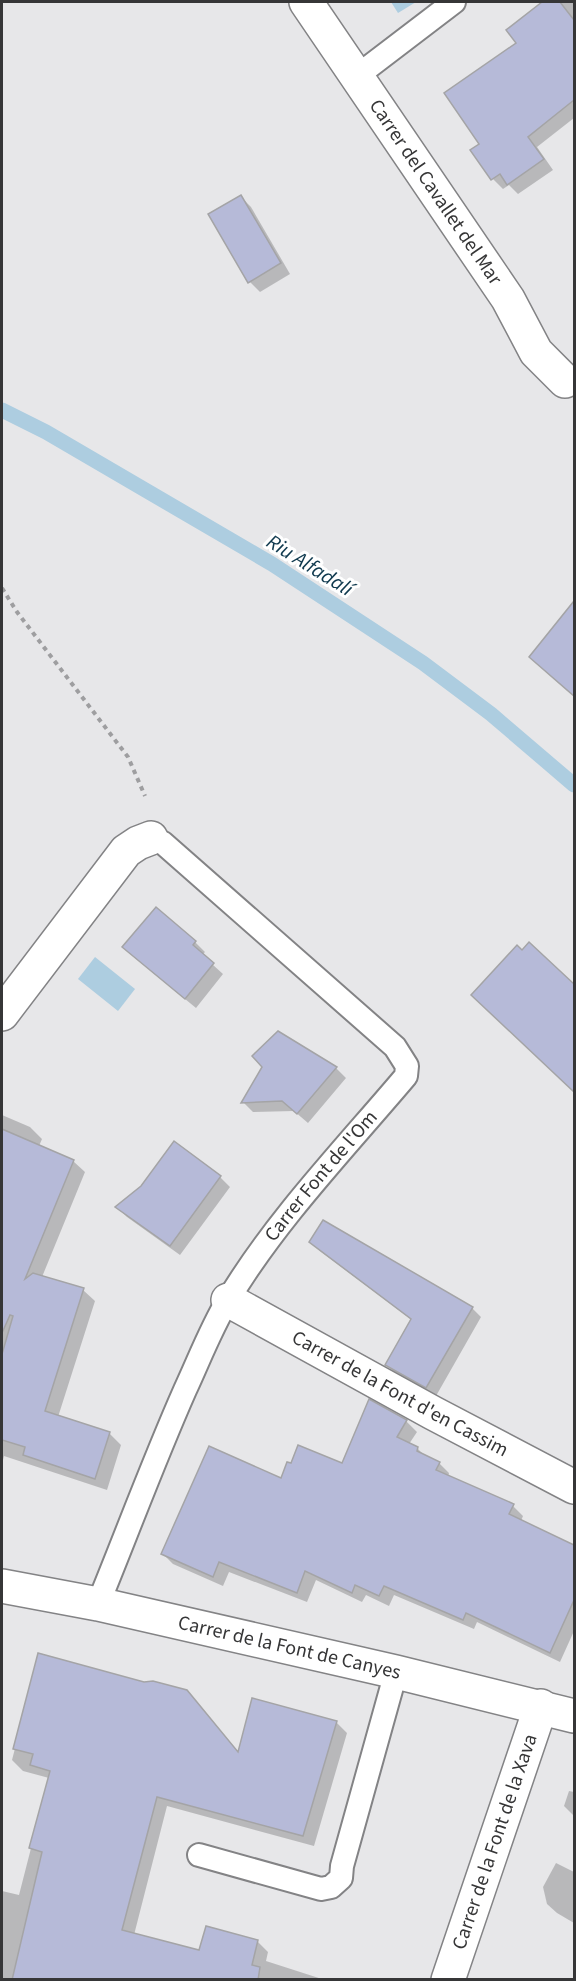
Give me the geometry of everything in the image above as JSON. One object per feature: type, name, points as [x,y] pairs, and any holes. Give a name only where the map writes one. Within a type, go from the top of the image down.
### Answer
[{"type":"street","name":"Carrer del Cavallet del Mar","points":[[306,2],[508,299],[536,352],[566,381]]},
{"type":"street","points":[[2,1014],[126,851],[145,841]]},
{"type":"street","name":"Carrer de la Font d'en Cassim","points":[[228,1300],[433,1413],[574,1487]]},
{"type":"street","name":"Carrer de la Font de Canyes","points":[[2,1586],[98,1604],[541,1706],[574,1716]]},
{"type":"street","name":"Carrer de la Font de la Xava","points":[[448,1980],[541,1706]]},
{"type":"lane","points":[[357,76],[454,2]]},
{"type":"lane","name":"Carrer Font de l'Om","points":[[98,1604],[169,1426],[228,1300],[245,1273],[297,1205],[406,1076],[407,1066],[395,1047],[163,843],[145,841]]},
{"type":"lane","points":[[199,1856],[321,1889],[331,1887],[341,1878],[342,1866],[396,1672]]},
{"type":"path","points":[[2,588],[16,612],[128,757],[146,796],[145,841]]},
{"type":"water","points":[[391,2],[416,2],[398,13]]},
{"type":"water","points":[[95,957],[135,989],[118,1011],[78,979]]},
{"type":"building","points":[[542,2],[560,2],[574,20],[574,100],[528,137],[544,159],[507,185],[500,174],[491,180],[470,150],[479,144],[444,93],[516,43],[506,30]]},
{"type":"building","points":[[241,195],[281,263],[248,283],[208,214]]},
{"type":"building","points":[[574,601],[574,696],[529,657]]},
{"type":"building","points":[[156,907],[196,941],[193,945],[214,963],[185,999],[122,947]]},
{"type":"building","points":[[529,942],[574,984],[574,1092],[471,995],[517,945],[522,950]]},
{"type":"building","points":[[278,1031],[337,1067],[297,1114],[282,1101],[241,1103],[262,1067],[252,1056]]},
{"type":"building","points":[[2,1129],[74,1160],[25,1279],[33,1273],[84,1288],[45,1411],[110,1432],[95,1479],[23,1455],[25,1447],[2,1440],[2,1354],[13,1316],[10,1315],[2,1333]]},
{"type":"building","points":[[174,1141],[221,1176],[170,1246],[115,1207],[141,1186]]},
{"type":"building","points":[[323,1220],[473,1307],[426,1388],[385,1365],[411,1319],[309,1242]]},
{"type":"building","points":[[369,1399],[407,1420],[397,1437],[418,1447],[417,1451],[440,1462],[436,1470],[514,1504],[509,1514],[574,1545],[574,1600],[550,1653],[466,1613],[463,1620],[384,1586],[379,1596],[355,1585],[352,1593],[305,1571],[297,1593],[219,1562],[213,1577],[161,1554],[209,1446],[281,1478],[287,1462],[291,1463],[298,1445],[342,1463]]},
{"type":"building","points":[[38,1653],[144,1682],[153,1681],[187,1690],[238,1752],[252,1698],[337,1721],[303,1836],[157,1797],[122,1930],[199,1950],[206,1926],[258,1940],[252,1965],[260,1967],[258,1980],[12,1980],[42,1852],[29,1848],[50,1771],[30,1765],[33,1754],[13,1749]]},
{"type":"waterway","name":"Riu Alfadalí","points":[[2,410],[46,432],[272,564],[423,663],[491,714],[574,785]]}]
